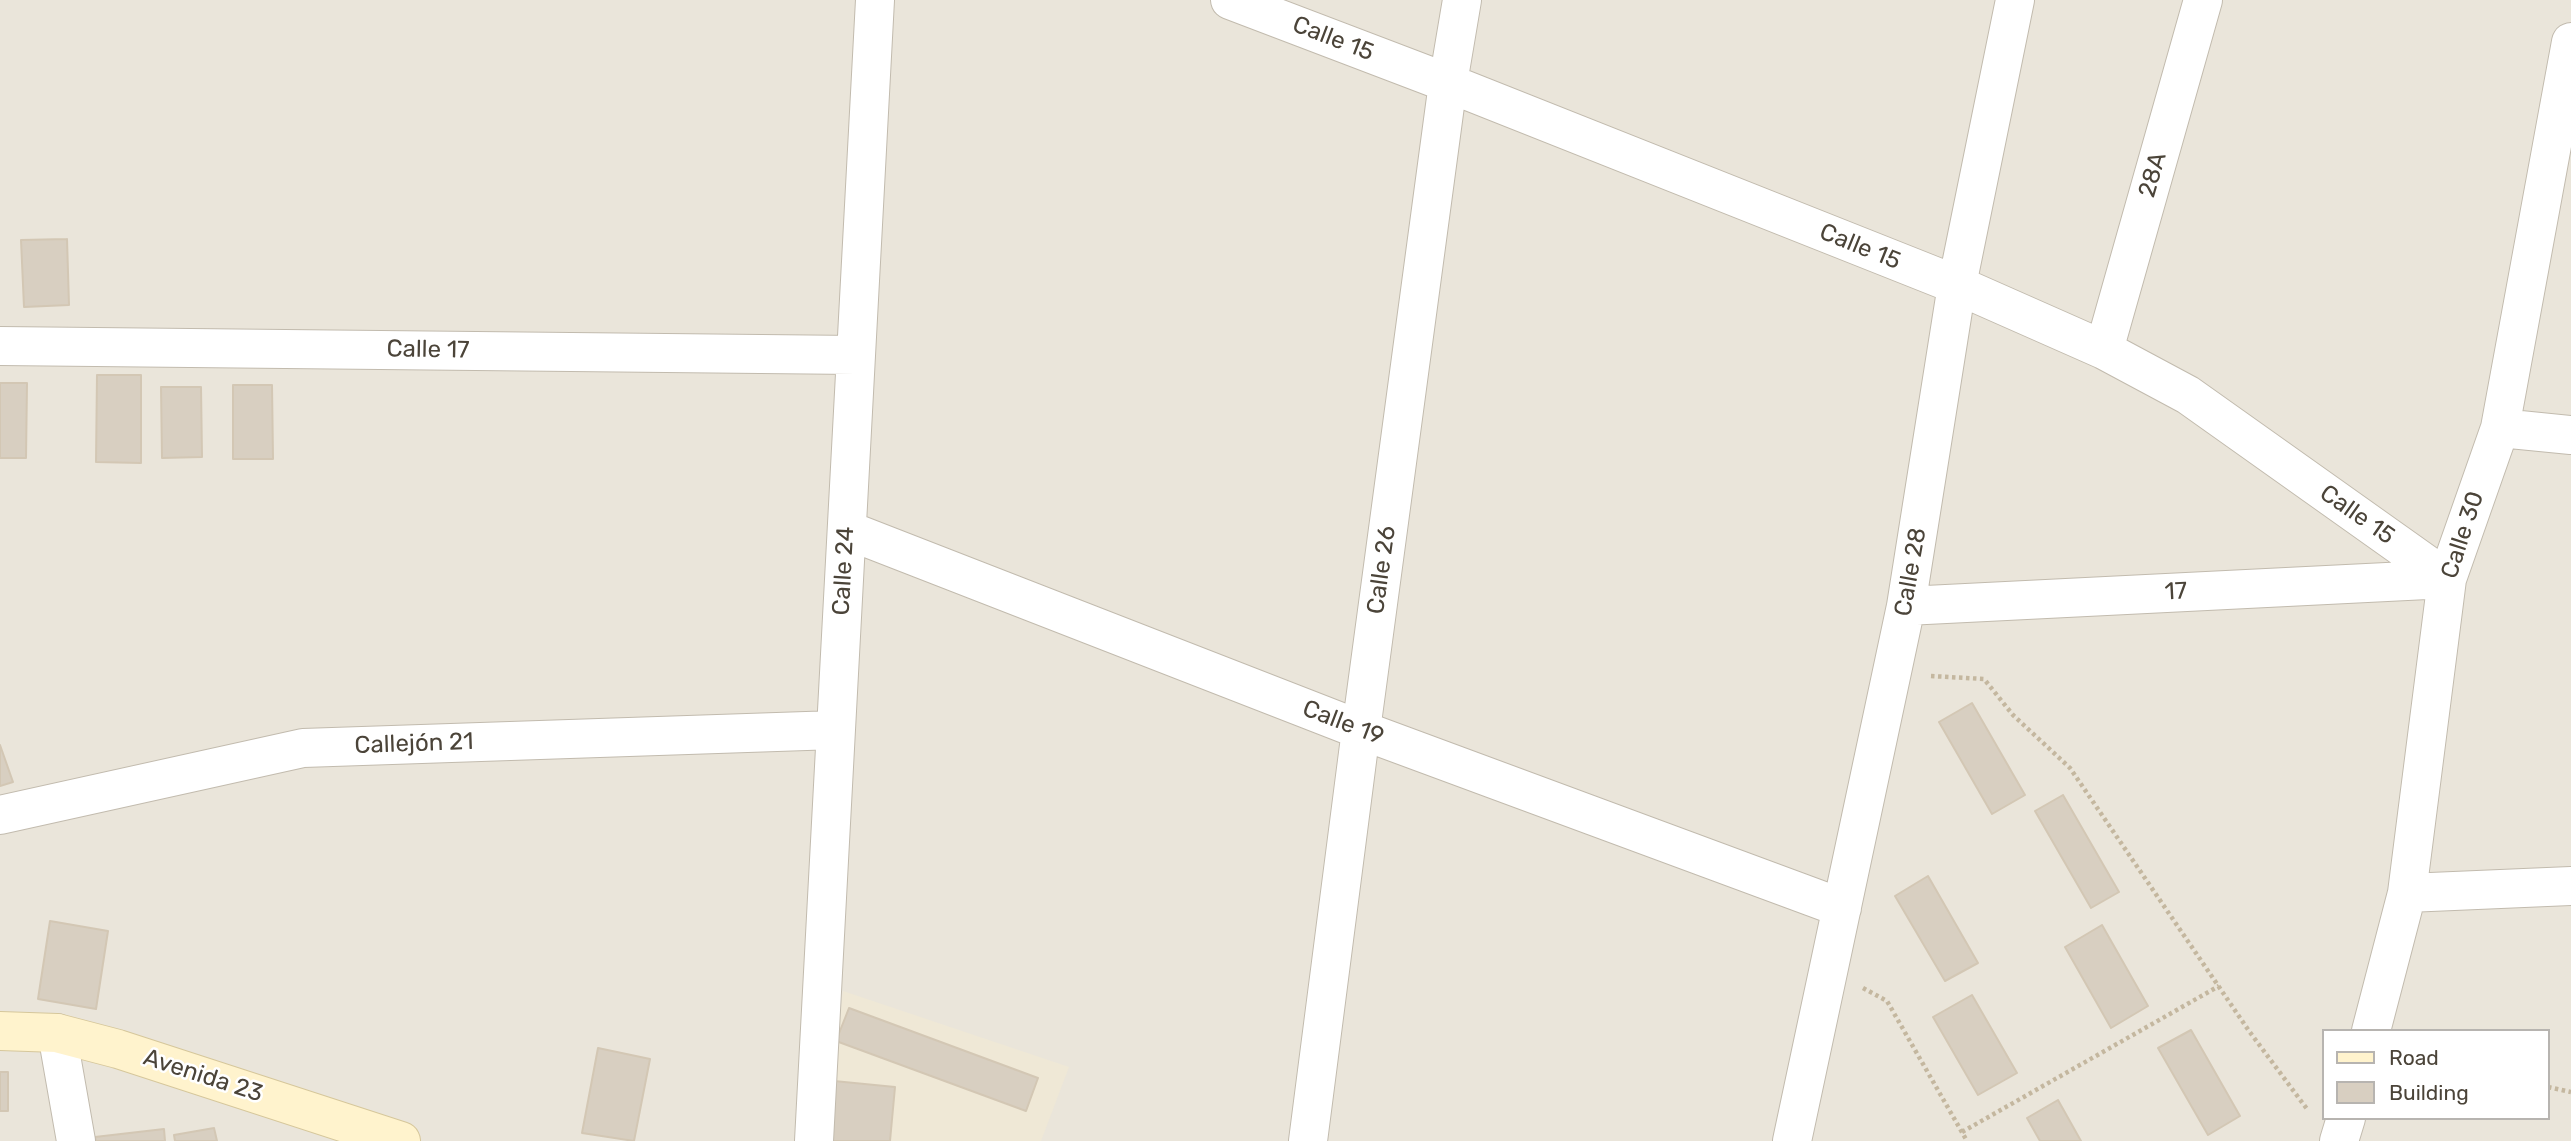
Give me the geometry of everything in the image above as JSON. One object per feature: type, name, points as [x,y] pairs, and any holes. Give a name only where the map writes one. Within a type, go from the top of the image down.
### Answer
[{"type":"main road","name":"Avenida 23","points":[[0,1031],[57,1033],[118,1049],[401,1141]]},
{"type":"street","name":"Calle 24","points":[[814,1141],[875,0]]},
{"type":"street","name":"Calle 26","points":[[1308,1141],[1448,83],[1462,0]]},
{"type":"street","name":"Calle 28","points":[[1793,1141],[1906,606],[1957,285],[2015,0]]},
{"type":"street","name":"28A","points":[[2104,350],[2203,0]]},
{"type":"street","name":"Calle 15","points":[[1239,2],[1957,285],[2104,350],[2188,395],[2447,579]]},
{"type":"street","name":"Calle 30","points":[[2372,1029],[2407,893],[2447,579],[2500,428],[2571,42]]},
{"type":"street","name":"Calle 17","points":[[0,346],[856,355]]},
{"type":"street","points":[[2500,428],[2571,435]]},
{"type":"street","name":"Calle 19","points":[[847,530],[1361,730],[1842,908]]},
{"type":"street","name":"17","points":[[1906,606],[2447,579]]},
{"type":"street","name":"Callejón 21","points":[[0,816],[303,748],[836,730]]},
{"type":"street","points":[[2407,893],[2571,886]]},
{"type":"street","points":[[57,1033],[76,1141]]},
{"type":"path","points":[[1892,674],[1984,679],[2013,715],[2070,768],[2219,986],[2322,1112]]},
{"type":"path","points":[[1828,970],[1887,1001],[1967,1141]]},
{"type":"path","points":[[1962,1132],[2219,986]]},
{"type":"path","points":[[2550,1087],[2571,1092]]},
{"type":"shaded area","points":[[0,0],[2571,0],[2571,1141],[0,1141]]},
{"type":"shaded area","points":[[843,991],[1069,1067],[1041,1141],[824,1141]]},
{"type":"building","points":[[67,239],[69,305],[24,307],[21,240]]},
{"type":"building","points":[[97,375],[141,375],[141,463],[96,462]]},
{"type":"building","points":[[0,383],[27,383],[26,458],[0,458]]},
{"type":"building","points":[[233,385],[272,385],[273,459],[233,459]]},
{"type":"building","points":[[161,387],[201,387],[202,457],[162,458]]},
{"type":"building","points":[[1972,703],[2025,795],[1992,814],[1939,722]]},
{"type":"building","points":[[0,745],[13,782],[0,786]]},
{"type":"building","points":[[2063,795],[2119,892],[2091,908],[2035,811]]},
{"type":"building","points":[[1928,876],[1978,963],[1945,981],[1895,896]]},
{"type":"building","points":[[50,921],[108,931],[96,1009],[38,999]]},
{"type":"building","points":[[2102,925],[2148,1006],[2111,1028],[2065,947]]},
{"type":"building","points":[[1972,995],[2017,1073],[1978,1095],[1933,1017]]},
{"type":"building","points":[[849,1008],[1038,1078],[1026,1111],[836,1041]]},
{"type":"building","points":[[2191,1030],[2240,1116],[2208,1135],[2158,1048]]},
{"type":"building","points":[[598,1048],[650,1059],[634,1141],[582,1133]]},
{"type":"building","points":[[0,1072],[8,1072],[8,1111],[0,1111]]},
{"type":"building","points":[[834,1081],[895,1087],[890,1141],[828,1141]]},
{"type":"building","points":[[2058,1100],[2081,1141],[2040,1141],[2027,1118]]},
{"type":"building","points":[[214,1128],[217,1141],[175,1141],[174,1135]]},
{"type":"building","points":[[164,1129],[165,1141],[96,1141],[95,1137]]}]
